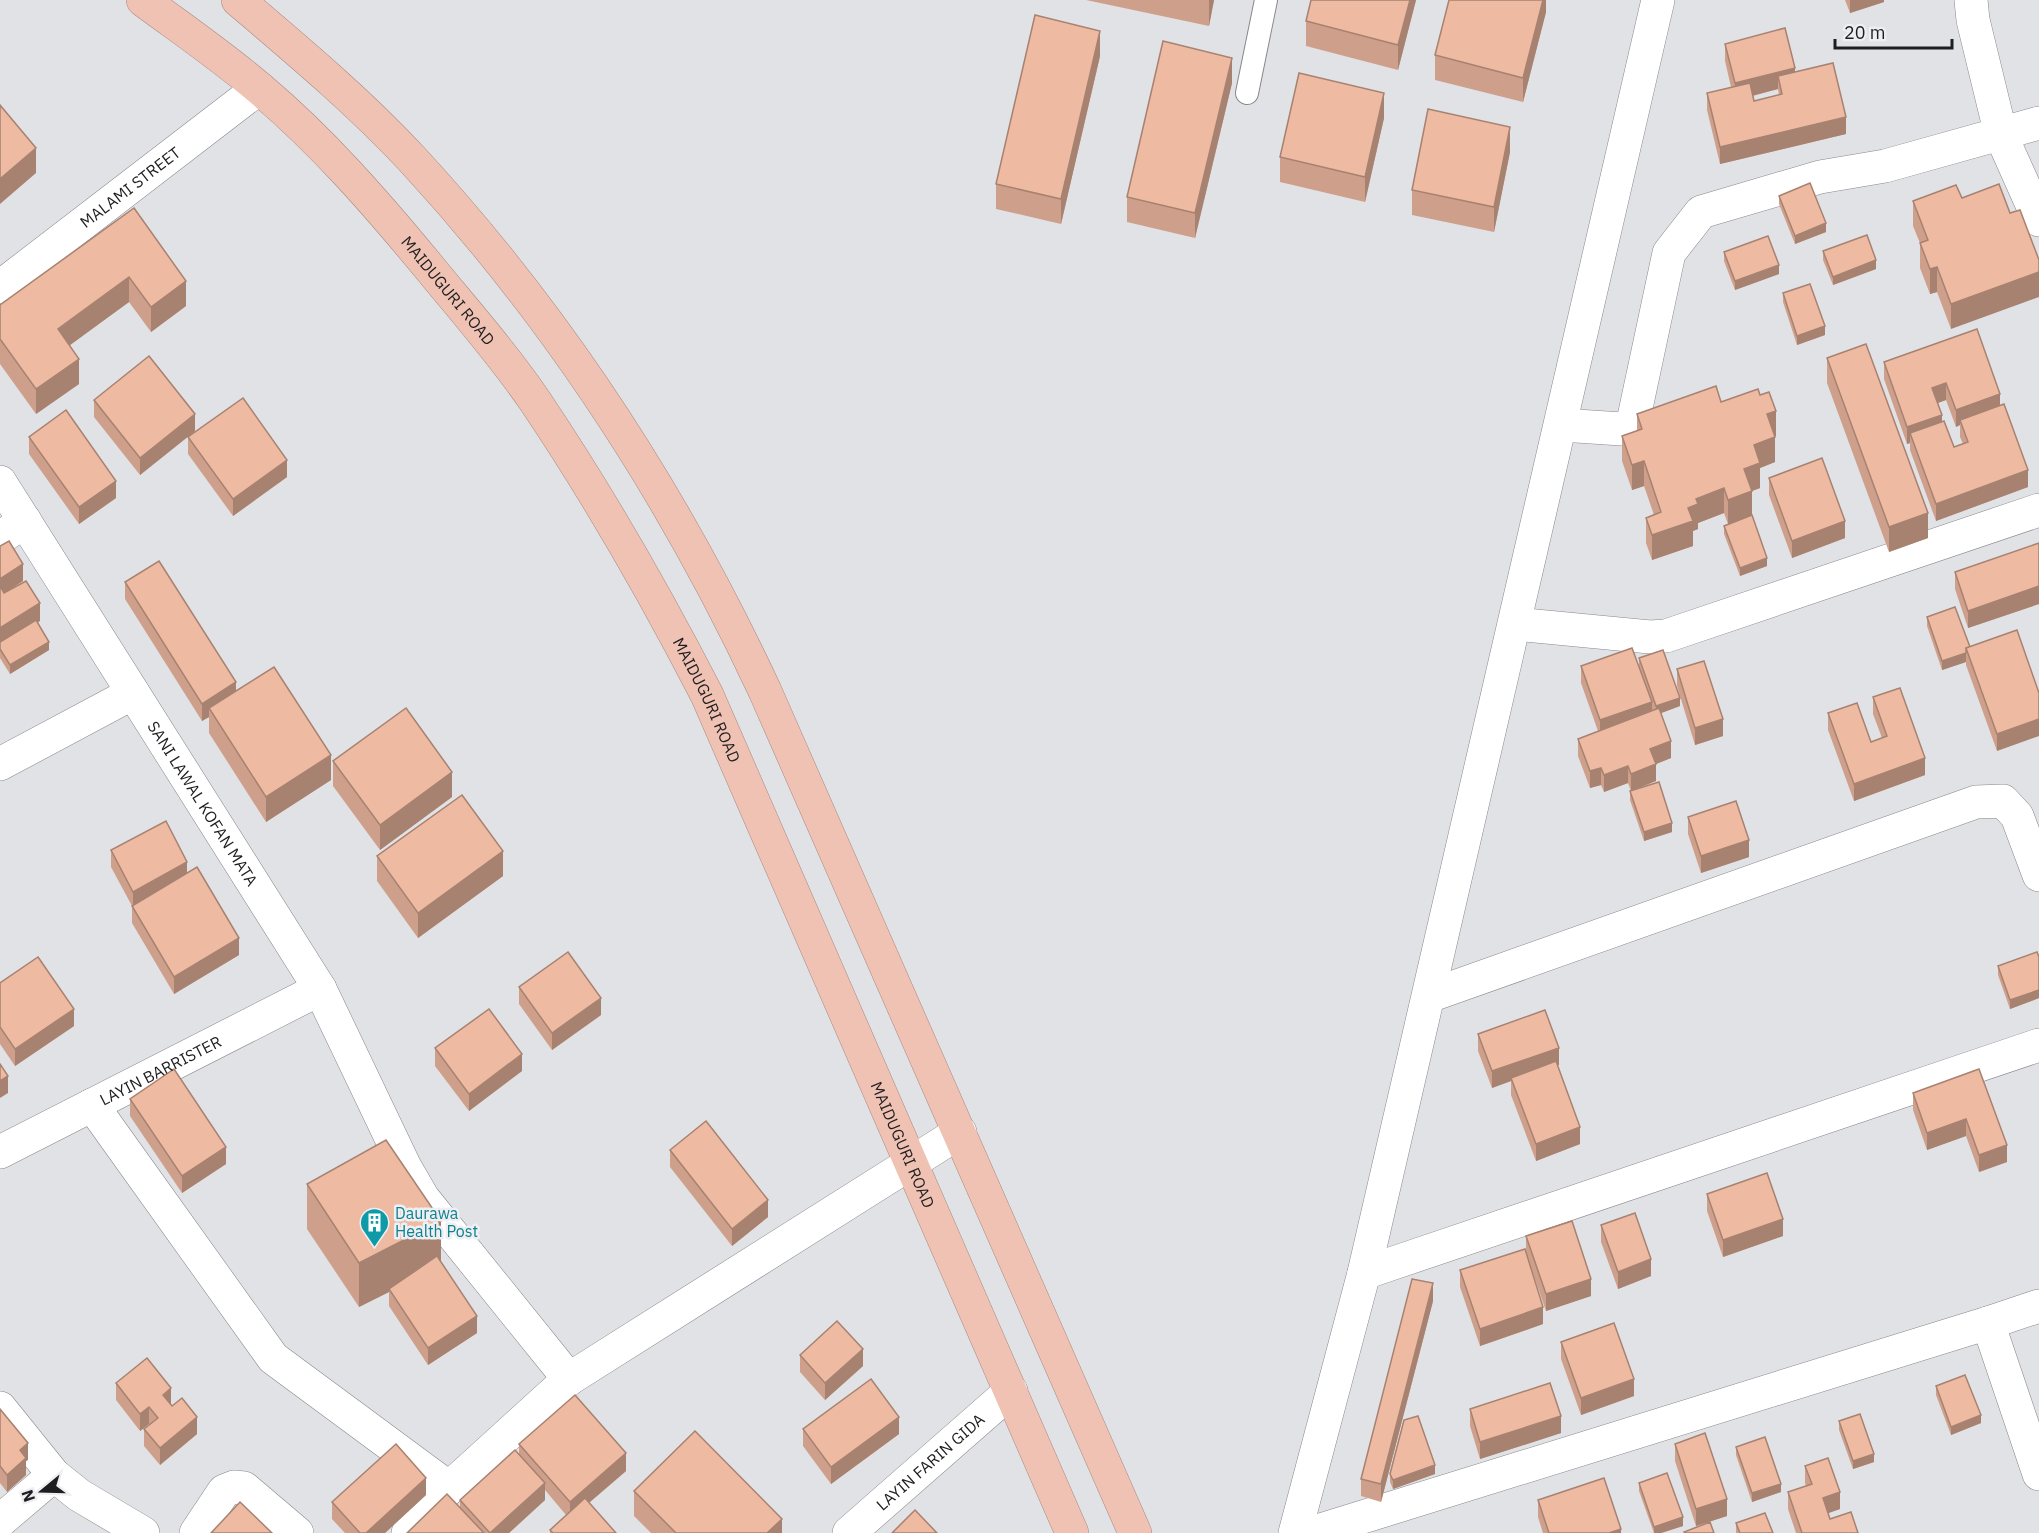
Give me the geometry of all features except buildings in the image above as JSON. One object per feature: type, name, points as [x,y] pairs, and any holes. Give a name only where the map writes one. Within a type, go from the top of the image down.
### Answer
[{"type":"highway","name":"MAIDUGURI ROAD","points":[[143,0],[259,88],[327,153],[394,225],[534,399],[604,508],[661,605],[706,695],[1072,1533]]},
{"type":"highway","points":[[238,0],[323,71],[412,159],[489,247],[577,363],[640,461],[732,620],[765,691],[1135,1533]]},
{"type":"street","points":[[1295,1533],[1364,1273],[1659,0]]},
{"type":"street","points":[[1971,0],[1973,20],[2001,135],[2039,220]]},
{"type":"street","name":"MALAMI STREET","points":[[0,287],[259,88]]},
{"type":"street","points":[[1562,425],[1622,429],[1633,422],[1669,254],[1701,212],[1820,177],[1885,166],[2039,123]]},
{"type":"street","name":"SANI LAWAL KOFAN MATA","points":[[0,482],[12,529],[133,693],[320,989],[405,1167],[423,1198],[569,1379]]},
{"type":"street","points":[[1515,624],[1650,637],[1666,636],[2039,510]]},
{"type":"street","points":[[0,764],[133,693]]},
{"type":"street","points":[[1429,996],[1976,802],[2003,801],[2017,816],[2039,875]]},
{"type":"street","name":"LAYIN BARRISTER","points":[[0,1152],[320,989]]},
{"type":"street","points":[[1364,1273],[2039,1045]]},
{"type":"street","points":[[92,1105],[273,1358],[450,1488]]},
{"type":"street","points":[[408,1533],[450,1488],[569,1379],[960,1132]]},
{"type":"street","points":[[1311,1533],[2039,1306]]},
{"type":"street","points":[[1988,1323],[2039,1474]]},
{"type":"street","name":"LAYIN FARIN GIDA","points":[[849,1533],[1011,1391]]},
{"type":"street","points":[[0,1407],[54,1475],[79,1495],[143,1533]]},
{"type":"street","points":[[0,1521],[54,1475]]},
{"type":"street","points":[[196,1533],[224,1491],[234,1487],[244,1488],[297,1533]]},
{"type":"lane","points":[[1247,93],[1266,0]]},
{"type":"place","name":"Daurawa Health Post","points":[[374,1248]]}]
